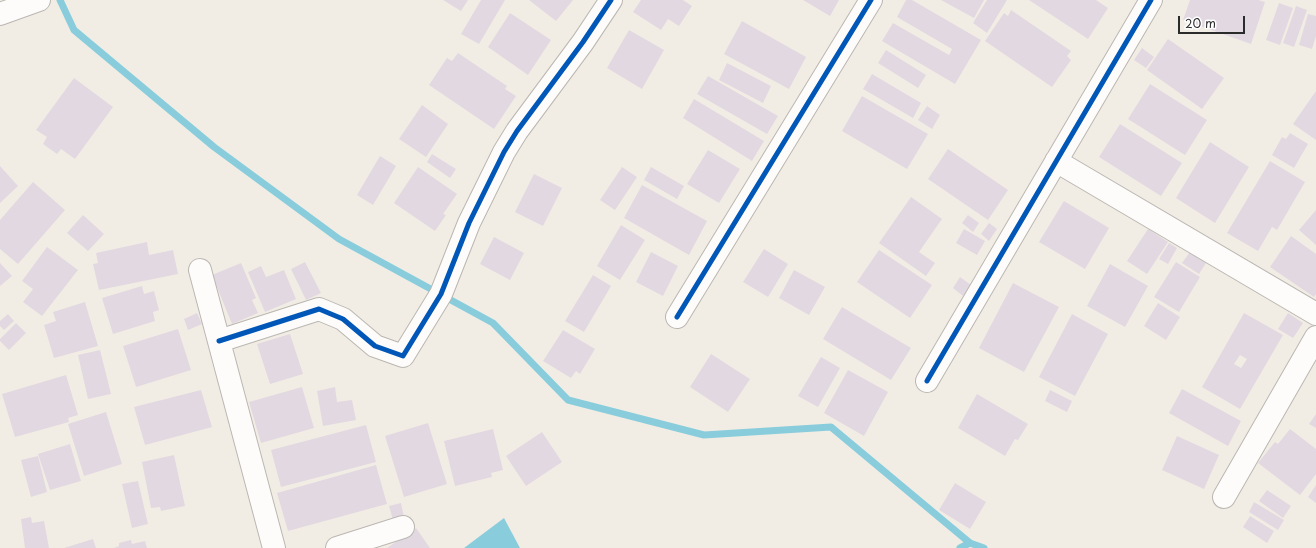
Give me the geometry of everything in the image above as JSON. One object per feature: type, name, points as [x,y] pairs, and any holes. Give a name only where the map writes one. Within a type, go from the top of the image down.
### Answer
[{"type":"street","points":[[0,14],[39,0]]},
{"type":"street","points":[[219,341],[319,309],[343,319],[376,346],[403,356],[441,294],[469,223],[504,152],[583,42],[611,0]]},
{"type":"street","points":[[677,317],[871,0]]},
{"type":"street","points":[[927,381],[1151,0]]},
{"type":"street","points":[[1056,161],[1316,314]]},
{"type":"street","points":[[200,270],[274,548]]},
{"type":"street","points":[[1224,497],[1316,337]]},
{"type":"street","points":[[337,548],[402,527]]},
{"type":"water","points":[[504,518],[520,548],[464,548]]},
{"type":"building","points":[[443,0],[468,0],[461,11]]},
{"type":"building","points":[[481,0],[505,0],[479,44],[461,34]]},
{"type":"building","points":[[529,0],[573,0],[556,21]]},
{"type":"building","points":[[641,0],[683,0],[692,6],[679,26],[668,19],[661,30],[633,12]]},
{"type":"building","points":[[803,0],[839,0],[830,16]]},
{"type":"building","points":[[906,0],[912,0],[981,40],[955,84],[882,41],[893,23],[949,55],[952,49],[897,17]]},
{"type":"building","points":[[941,0],[984,0],[974,18]]},
{"type":"building","points":[[987,0],[1007,0],[987,33],[973,23]]},
{"type":"building","points":[[1029,0],[1096,0],[1108,8],[1088,39]]},
{"type":"building","points":[[1190,0],[1258,0],[1265,2],[1251,44],[1183,20]]},
{"type":"building","points":[[1279,3],[1293,8],[1280,45],[1266,40]]},
{"type":"building","points":[[1296,6],[1307,10],[1294,47],[1283,43]]},
{"type":"building","points":[[1011,10],[1071,51],[1067,56],[1071,60],[1052,87],[985,41],[1004,13],[1008,16]]},
{"type":"building","points":[[510,13],[551,40],[528,75],[488,47]]},
{"type":"building","points":[[1308,14],[1316,16],[1316,36],[1312,49],[1299,45]]},
{"type":"building","points":[[742,21],[806,57],[789,89],[724,54]]},
{"type":"building","points":[[629,30],[664,50],[642,89],[607,68]]},
{"type":"building","points":[[1168,39],[1224,78],[1202,109],[1147,70]]},
{"type":"building","points":[[1142,48],[1154,57],[1146,68],[1134,60]]},
{"type":"building","points":[[886,50],[926,75],[918,88],[878,63]]},
{"type":"building","points":[[458,53],[507,86],[505,89],[516,96],[494,129],[429,85],[447,58],[452,61]]},
{"type":"building","points":[[727,63],[771,86],[763,103],[719,80]]},
{"type":"building","points":[[872,74],[921,103],[913,118],[863,89]]},
{"type":"building","points":[[708,76],[778,116],[767,134],[697,94]]},
{"type":"building","points":[[74,78],[113,107],[75,159],[61,149],[57,154],[43,144],[47,137],[36,130]]},
{"type":"building","points":[[1150,84],[1207,120],[1185,155],[1128,119]]},
{"type":"building","points":[[1316,91],[1316,140],[1293,124]]},
{"type":"building","points":[[862,96],[928,134],[907,169],[842,131]]},
{"type":"building","points":[[694,99],[764,141],[752,161],[683,118]]},
{"type":"building","points":[[422,105],[448,124],[426,157],[399,139]]},
{"type":"building","points":[[927,106],[940,115],[932,129],[918,120]]},
{"type":"building","points":[[1120,124],[1182,163],[1161,196],[1099,157]]},
{"type":"building","points":[[1290,133],[1308,144],[1294,168],[1272,155],[1282,137],[1286,139]]},
{"type":"building","points":[[1210,142],[1249,167],[1215,223],[1176,198]]},
{"type":"building","points":[[948,149],[1008,190],[988,220],[928,179]]},
{"type":"building","points":[[708,150],[740,169],[719,203],[687,184]]},
{"type":"building","points":[[432,154],[456,169],[450,178],[427,162]]},
{"type":"building","points":[[380,156],[396,166],[373,205],[357,195]]},
{"type":"building","points":[[1270,161],[1305,182],[1277,230],[1272,227],[1258,251],[1227,233]]},
{"type":"building","points":[[0,166],[18,186],[0,203]]},
{"type":"building","points":[[418,167],[457,194],[443,214],[446,215],[435,231],[394,203]]},
{"type":"building","points":[[622,167],[637,177],[615,210],[600,200]]},
{"type":"building","points":[[651,167],[684,186],[677,199],[644,180]]},
{"type":"building","points":[[534,174],[562,188],[543,226],[515,212]]},
{"type":"building","points":[[33,182],[65,210],[18,264],[0,249],[0,220]]},
{"type":"building","points":[[642,185],[707,221],[689,255],[624,218]]},
{"type":"building","points":[[911,197],[942,219],[919,252],[935,263],[926,276],[879,243]]},
{"type":"building","points":[[1064,201],[1109,228],[1085,269],[1039,242]]},
{"type":"building","points":[[1316,210],[1316,245],[1299,230]]},
{"type":"building","points":[[83,215],[104,234],[88,251],[67,233]]},
{"type":"building","points":[[968,215],[979,223],[973,232],[962,223]]},
{"type":"building","points":[[989,223],[997,229],[989,241],[981,234]]},
{"type":"building","points":[[621,225],[645,240],[620,280],[597,266]]},
{"type":"building","points":[[964,229],[985,241],[977,255],[956,243]]},
{"type":"building","points":[[1148,229],[1168,242],[1147,274],[1127,261]]},
{"type":"building","points":[[1291,236],[1316,254],[1316,294],[1314,297],[1270,267]]},
{"type":"building","points":[[494,237],[524,253],[510,280],[480,264]]},
{"type":"building","points":[[147,242],[149,255],[173,250],[178,274],[99,290],[93,264],[98,263],[96,253]]},
{"type":"building","points":[[1169,243],[1177,248],[1168,264],[1159,259]]},
{"type":"building","points":[[47,247],[78,270],[42,316],[23,302],[33,289],[22,281]]},
{"type":"building","points":[[764,249],[788,264],[768,297],[743,282]]},
{"type":"building","points":[[879,250],[932,285],[910,318],[857,282]]},
{"type":"building","points":[[651,252],[678,266],[663,296],[636,282]]},
{"type":"building","points":[[1190,252],[1206,263],[1199,274],[1182,263]]},
{"type":"building","points":[[305,262],[321,293],[306,300],[291,269]]},
{"type":"building","points":[[1176,262],[1200,277],[1179,312],[1154,297]]},
{"type":"building","points":[[0,263],[12,276],[0,286]]},
{"type":"building","points":[[241,263],[256,298],[252,300],[258,313],[232,324],[212,275]]},
{"type":"building","points":[[1110,264],[1148,286],[1125,327],[1087,306]]},
{"type":"building","points":[[261,266],[266,277],[284,270],[296,299],[265,312],[248,272]]},
{"type":"building","points":[[794,270],[825,287],[809,315],[779,298]]},
{"type":"building","points":[[593,275],[611,286],[584,332],[565,321]]},
{"type":"building","points":[[960,277],[971,285],[963,296],[953,288]]},
{"type":"building","points":[[1013,283],[1059,307],[1024,372],[979,348]]},
{"type":"building","points":[[142,286],[144,294],[154,291],[159,310],[153,312],[155,321],[113,334],[102,298]]},
{"type":"building","points":[[85,302],[98,346],[54,358],[44,325],[56,321],[53,312]]},
{"type":"building","points":[[1158,303],[1180,317],[1166,340],[1144,326]]},
{"type":"building","points":[[842,307],[911,348],[891,380],[823,339]]},
{"type":"building","points":[[197,313],[202,324],[188,330],[184,319]]},
{"type":"building","points":[[1244,313],[1283,335],[1240,409],[1202,387]],"holes":[[[1240,355],[1247,359],[1241,368],[1234,364]]]},
{"type":"building","points":[[1288,313],[1303,323],[1293,338],[1278,329]]},
{"type":"building","points":[[8,314],[14,321],[4,330],[0,326],[0,321]]},
{"type":"building","points":[[1072,314],[1108,334],[1075,396],[1039,377]]},
{"type":"building","points":[[16,323],[26,333],[9,350],[0,341],[0,339]]},
{"type":"building","points":[[178,329],[191,370],[136,387],[123,346]]},
{"type":"building","points":[[563,330],[595,349],[580,374],[576,371],[571,378],[543,361]]},
{"type":"building","points":[[290,334],[303,374],[270,384],[257,344]]},
{"type":"building","points":[[100,350],[111,394],[88,399],[78,355]]},
{"type":"building","points":[[711,354],[750,379],[728,412],[690,387]]},
{"type":"building","points":[[821,357],[840,368],[818,407],[798,396]]},
{"type":"building","points":[[848,370],[888,392],[864,436],[824,413]]},
{"type":"building","points":[[66,375],[78,415],[68,418],[69,422],[15,437],[2,394]]},
{"type":"building","points":[[302,387],[314,428],[261,443],[249,402]]},
{"type":"building","points":[[335,387],[337,402],[352,400],[356,420],[323,426],[317,391]]},
{"type":"building","points":[[1182,389],[1241,421],[1228,446],[1169,413]]},
{"type":"building","points":[[201,390],[212,427],[145,445],[134,407]]},
{"type":"building","points":[[1050,390],[1072,401],[1067,412],[1045,401]]},
{"type":"building","points":[[977,394],[1028,424],[1018,440],[1015,439],[1005,456],[958,428]]},
{"type":"building","points":[[106,412],[122,464],[84,476],[68,424]]},
{"type":"building","points":[[1316,414],[1316,428],[1309,424]]},
{"type":"building","points":[[428,423],[447,484],[404,497],[385,436]]},
{"type":"building","points":[[366,425],[376,462],[281,487],[271,450]]},
{"type":"building","points":[[493,429],[503,470],[491,473],[492,477],[455,486],[444,441]]},
{"type":"building","points":[[1290,429],[1316,449],[1316,474],[1300,495],[1258,463],[1275,442],[1278,444]]},
{"type":"building","points":[[542,432],[562,462],[526,486],[506,456]]},
{"type":"building","points":[[1177,436],[1219,455],[1204,489],[1162,470]]},
{"type":"building","points":[[70,444],[81,481],[50,490],[38,454]]},
{"type":"building","points":[[174,455],[185,506],[161,511],[160,507],[151,508],[142,462]]},
{"type":"building","points":[[38,456],[47,492],[31,497],[21,460]]},
{"type":"building","points":[[376,465],[387,504],[288,531],[277,493]]},
{"type":"building","points":[[138,481],[148,524],[132,528],[122,484]]},
{"type":"building","points":[[955,483],[986,502],[970,529],[939,510]]},
{"type":"building","points":[[1316,485],[1316,503],[1308,497]]},
{"type":"building","points":[[1267,490],[1291,506],[1283,518],[1259,501]]},
{"type":"building","points":[[1254,502],[1284,520],[1278,530],[1249,512]]},
{"type":"building","points":[[401,503],[404,517],[393,520],[389,506]]},
{"type":"building","points":[[1250,516],[1274,531],[1267,543],[1243,527]]},
{"type":"building","points":[[31,517],[32,523],[44,521],[49,548],[25,548],[21,519]]},
{"type":"building","points":[[416,528],[430,548],[387,548]]},
{"type":"building","points":[[93,539],[96,548],[64,548]]},
{"type":"building","points":[[131,540],[132,544],[145,541],[147,548],[114,548],[119,546],[119,543]]},
{"type":"waterway","points":[[60,0],[74,30],[214,147],[339,239],[493,323],[568,400],[704,435],[831,427],[970,543],[984,548]]},
{"type":"waterway","points":[[960,548],[970,543]]},
{"type":"cycle path","points":[[219,341],[319,309],[343,319],[375,346],[403,356],[441,294],[469,223],[504,152],[517,131],[583,42],[611,0]]},
{"type":"cycle path","points":[[677,317],[871,0]]},
{"type":"cycle path","points":[[927,381],[1151,0]]}]
